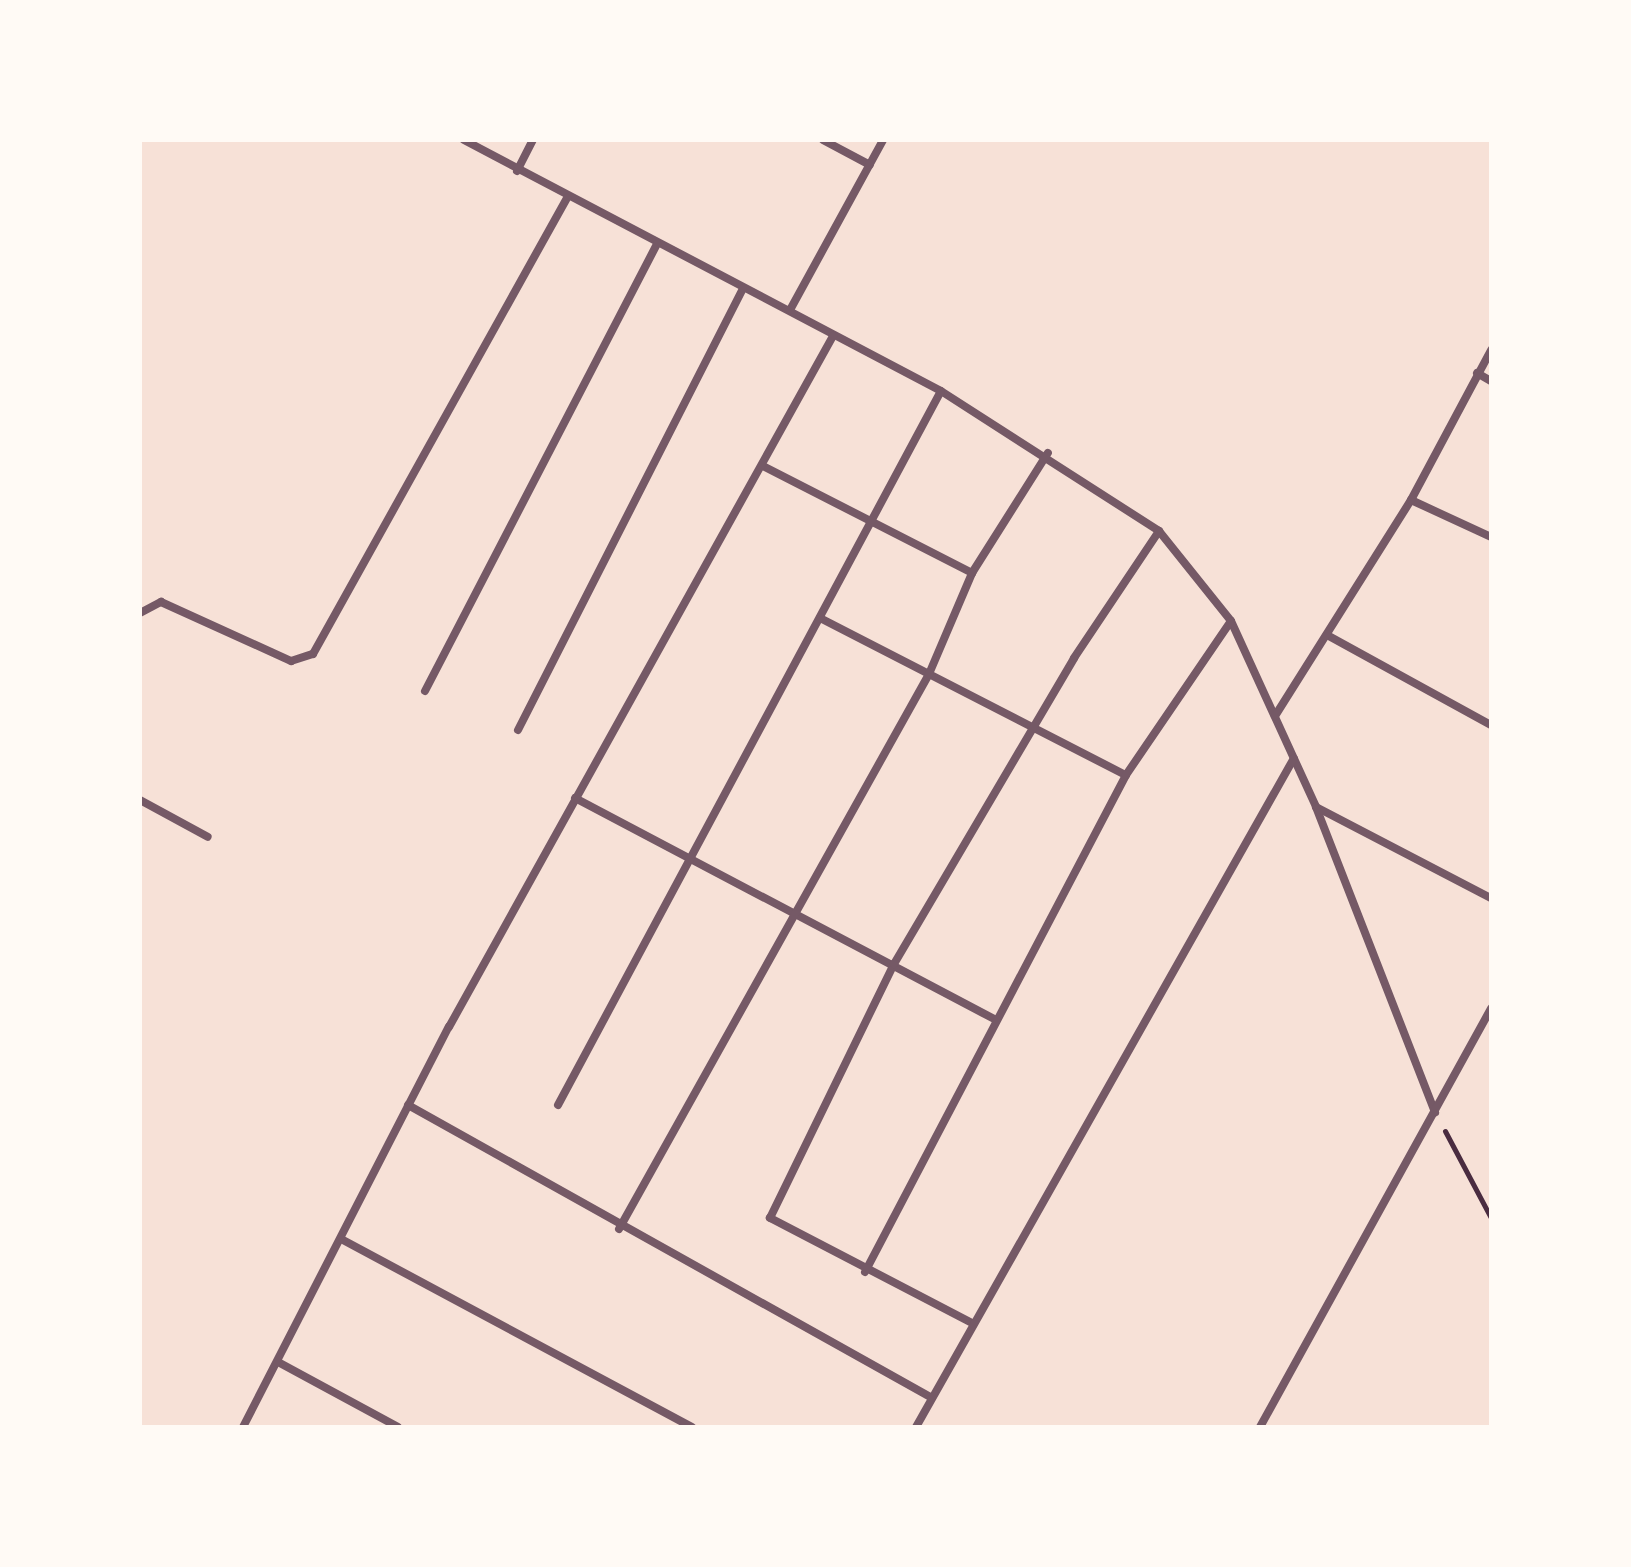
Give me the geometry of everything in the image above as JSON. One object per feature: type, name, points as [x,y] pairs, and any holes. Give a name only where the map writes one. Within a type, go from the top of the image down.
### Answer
[{"type":"street","points":[[464,140],[567,198],[790,310],[833,336],[941,391],[1048,453],[1159,531],[1231,621],[1316,807],[1435,1113]]},
{"type":"street","points":[[517,171],[533,140]]},
{"type":"street","points":[[823,140],[870,165]]},
{"type":"street","points":[[790,310],[883,140]]},
{"type":"street","points":[[140,613],[161,602],[291,661],[313,654],[567,198]]},
{"type":"street","points":[[425,691],[657,244]]},
{"type":"street","points":[[518,730],[743,289]]},
{"type":"street","points":[[243,1427],[343,1240],[408,1105],[833,336]]},
{"type":"street","points":[[1275,716],[1411,500],[1491,350]]},
{"type":"street","points":[[1477,373],[1491,381]]},
{"type":"street","points":[[558,1105],[941,391]]},
{"type":"street","points":[[619,1229],[791,915],[929,674],[972,573],[1048,453]]},
{"type":"street","points":[[763,466],[972,573]]},
{"type":"street","points":[[1411,500],[1491,537]]},
{"type":"street","points":[[972,1323],[865,1272],[770,1218],[894,964],[1159,531]]},
{"type":"street","points":[[820,618],[1126,775]]},
{"type":"street","points":[[865,1272],[994,1019],[1126,775],[1231,621]]},
{"type":"street","points":[[1327,635],[1491,725]]},
{"type":"street","points":[[916,1427],[972,1323],[1294,758]]},
{"type":"street","points":[[575,798],[791,915],[894,964],[994,1019]]},
{"type":"street","points":[[140,800],[208,837]]},
{"type":"street","points":[[1316,807],[1491,898]]},
{"type":"street","points":[[1260,1427],[1491,1009]]},
{"type":"street","points":[[408,1105],[619,1229],[932,1398]]},
{"type":"street","points":[[343,1240],[692,1427]]},
{"type":"street","points":[[278,1362],[398,1427]]},
{"type":"path","points":[[1435,1113],[1491,1218]]}]
